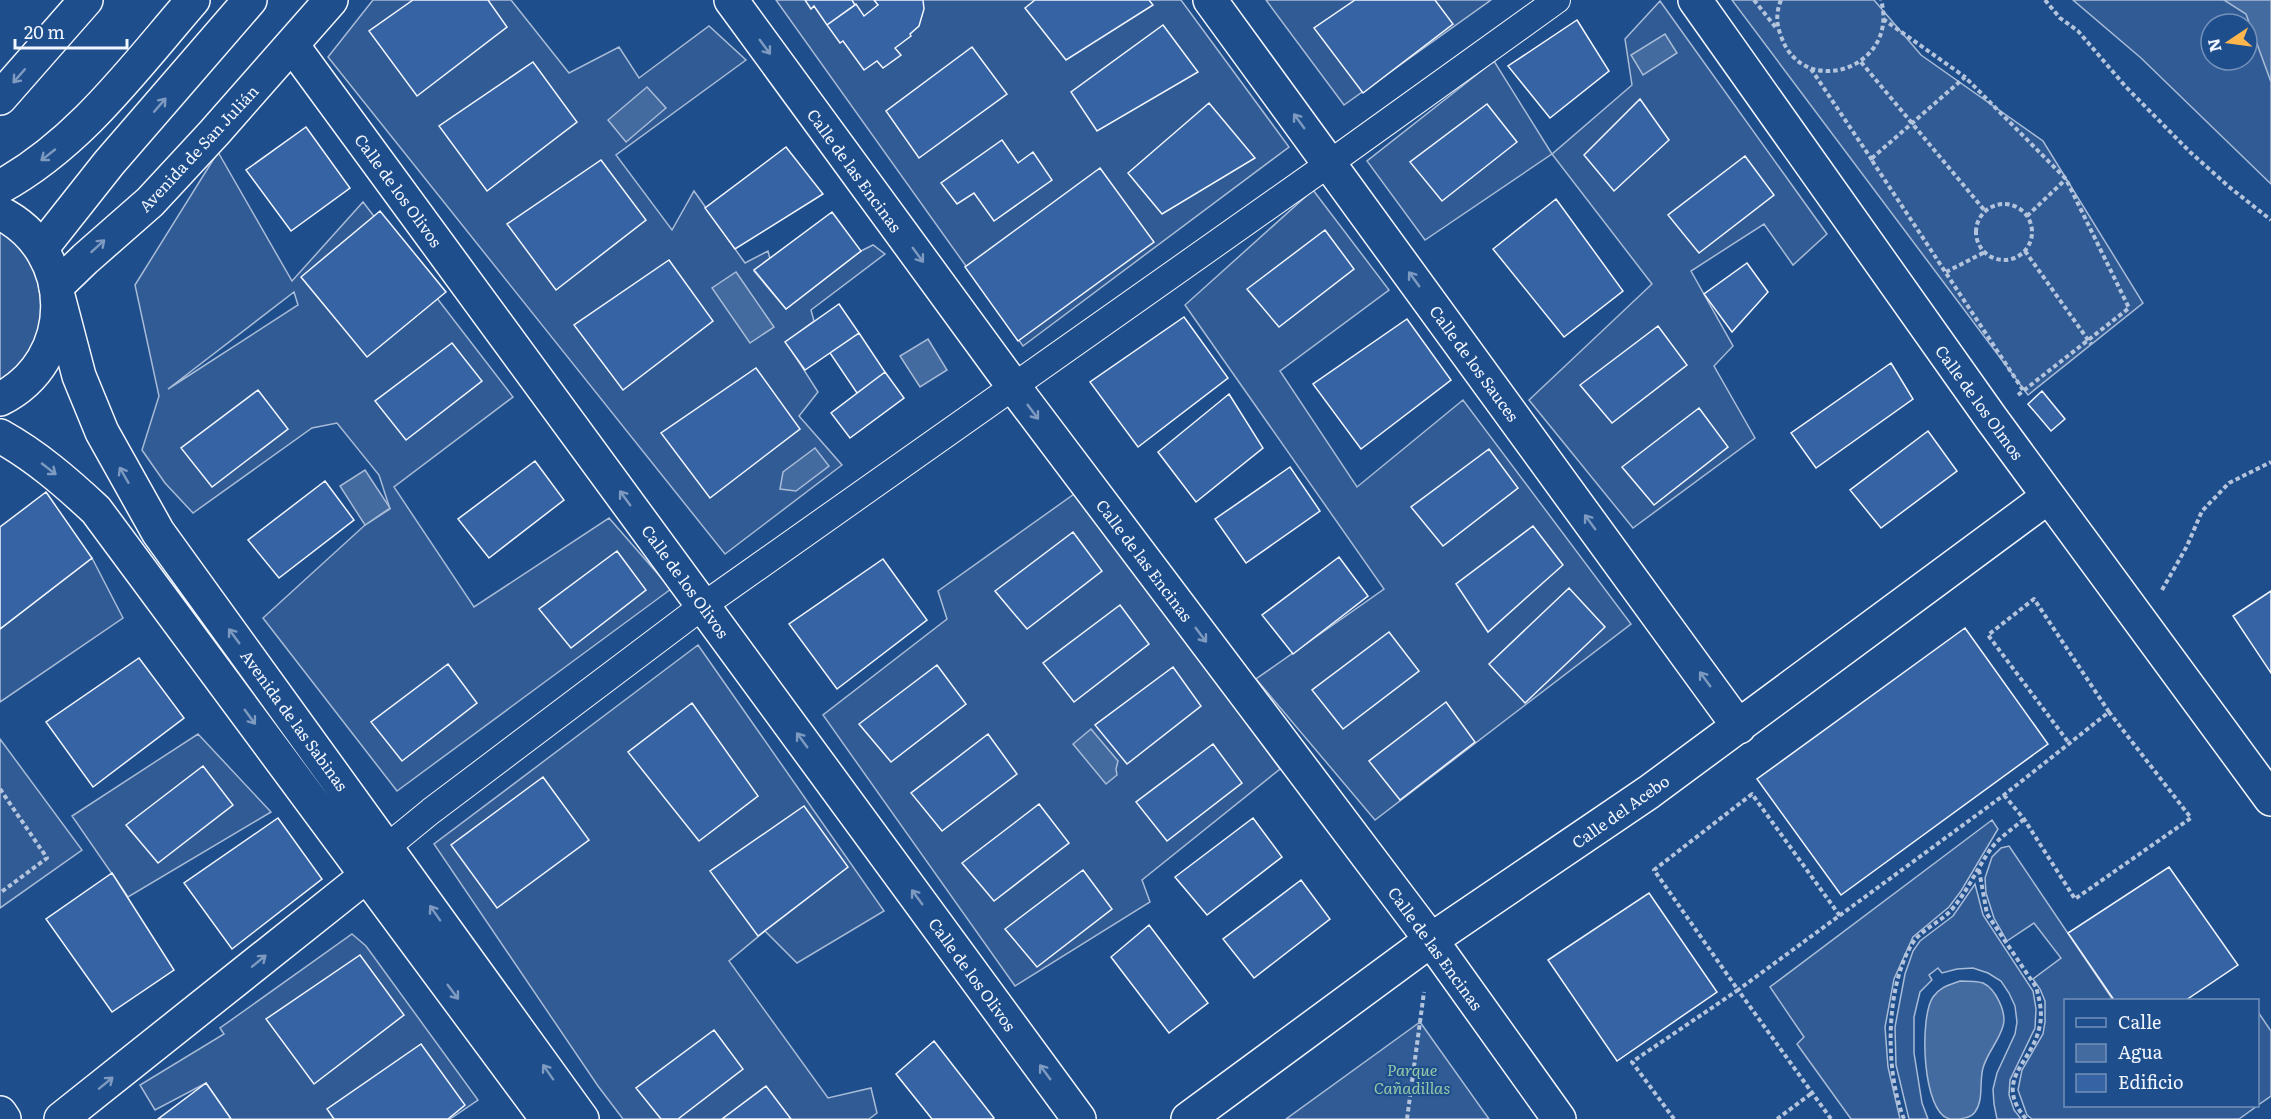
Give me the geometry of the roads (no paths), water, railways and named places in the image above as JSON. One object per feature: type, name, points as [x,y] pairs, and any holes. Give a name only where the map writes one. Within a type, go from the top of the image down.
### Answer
[{"type":"street","points":[[0,98],[86,0]]},
{"type":"street","points":[[0,187],[24,173],[78,131],[193,0]]},
{"type":"street","points":[[41,249],[109,163],[250,0]]},
{"type":"street","name":"Avenida de San Julián","points":[[57,292],[93,251],[150,202],[331,0]]},
{"type":"street","name":"Calle de las Encinas","points":[[731,0],[1014,387],[1431,940],[1559,1119]]},
{"type":"street","name":"Calle de los Sauces","points":[[1210,0],[1739,727]]},
{"type":"street","points":[[387,847],[431,811],[704,605],[1330,164],[1557,0]]},
{"type":"street","name":"Calle de los Olmos","points":[[1695,0],[2048,496],[2142,621],[2271,800]]},
{"type":"street","name":"Calle de los Olivos","points":[[292,45],[1079,1119]]},
{"type":"street","name":"Avenida de las Sabinas","points":[[0,213],[22,227],[41,249],[51,267],[79,376],[102,432],[158,532],[582,1119]]},
{"type":"street","points":[[0,399],[30,378],[43,360],[56,329],[57,292]]},
{"type":"street","points":[[0,436],[27,452],[64,480],[96,510],[547,1119]]},
{"type":"street","name":"Calle del Acebo","points":[[1188,1119],[1431,940],[1649,792],[1739,727],[2048,496]]},
{"type":"street","points":[[61,1119],[366,876]]},
{"type":"street","points":[[0,1113],[4,1119]]},
{"type":"water","points":[[2224,0],[2271,0],[2271,82],[2259,49],[2259,12],[2243,12]]},
{"type":"water","points":[[1665,34],[1677,53],[1643,75],[1631,55]]},
{"type":"water","points":[[647,87],[666,108],[626,142],[608,120]]},
{"type":"water","points":[[736,272],[774,327],[750,343],[712,288]]},
{"type":"water","points":[[928,339],[947,370],[920,387],[900,356]]},
{"type":"water","points":[[815,448],[829,466],[796,491],[780,489],[783,472]]},
{"type":"water","points":[[365,470],[390,508],[365,525],[340,486]]},
{"type":"water","points":[[1091,729],[1118,761],[1117,775],[1106,784],[1073,744]]},
{"type":"water","points":[[1960,981],[1978,982],[1988,986],[2002,1008],[2004,1021],[1983,1068],[1978,1107],[1970,1116],[1950,1119],[1941,1113],[1934,1101],[1929,1083],[1926,1064],[1926,1024],[1933,997],[1948,985]]},
{"type":"park label","name":"Parque Cañadillas","points":[[1412,1078]]}]
